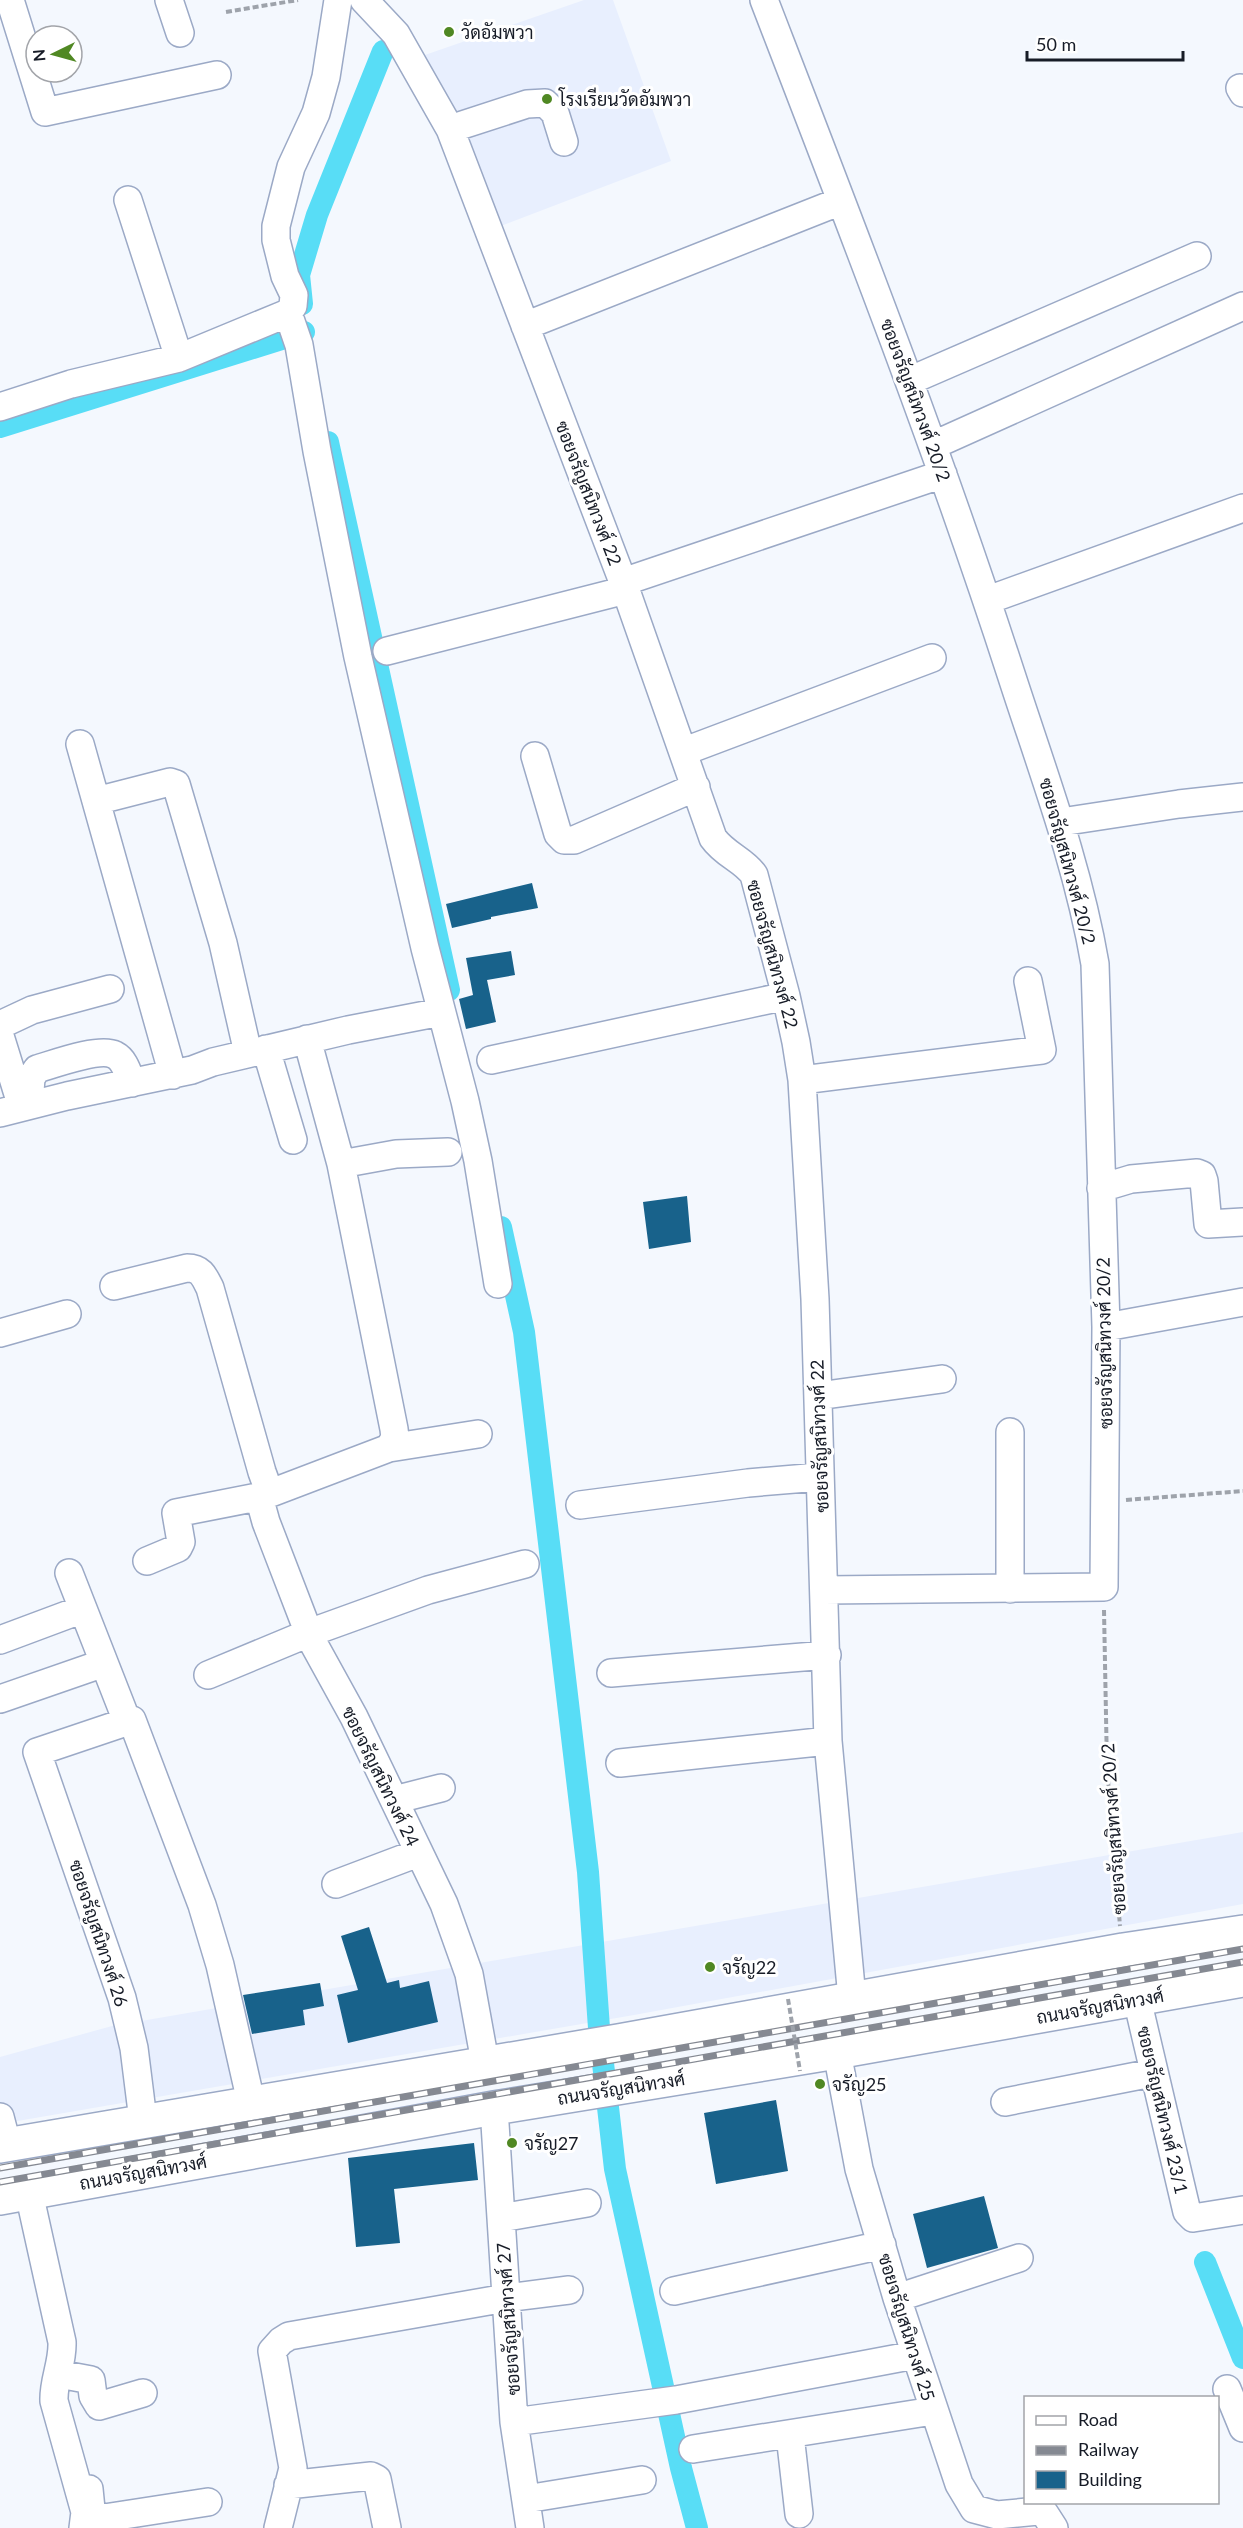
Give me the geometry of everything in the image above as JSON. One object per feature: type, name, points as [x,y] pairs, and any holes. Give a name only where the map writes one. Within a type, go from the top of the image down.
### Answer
[{"type":"main road","points":[[2,2136],[143,2120],[618,2041],[1123,1950],[1243,1932]]},
{"type":"main road","name":"ถนนจรัญสนิทวงศ์","points":[[14,2196],[494,2108],[837,2052],[1243,1980]]},
{"type":"street","points":[[10,0],[45,112],[217,75]]},
{"type":"street","points":[[169,0],[180,33]]},
{"type":"street","points":[[338,0],[321,95],[316,113],[291,166],[276,226],[276,240],[282,267],[294,295],[293,326],[358,657],[476,1151],[498,1284]]},
{"type":"street","name":"ซอยจรัญสนิทวงศ์ 22","points":[[364,0],[396,34],[450,129],[624,586],[685,751],[714,838],[725,853],[754,875],[786,996],[802,1080],[811,1208],[828,1741],[852,1998]]},
{"type":"street","name":"ซอยจรัญสนิทวงศ์ 20/2","points":[[764,0],[934,445],[1061,822],[1090,930],[1095,964],[1106,1327],[1104,1587]]},
{"type":"street","points":[[450,129],[527,104],[545,103],[555,113],[564,142]]},
{"type":"street","points":[[128,200],[179,358]]},
{"type":"street","points":[[525,326],[841,201]]},
{"type":"street","points":[[909,381],[1197,256]]},
{"type":"street","points":[[934,445],[1243,306]]},
{"type":"street","points":[[0,407],[71,384],[179,358],[293,326]]},
{"type":"street","points":[[387,651],[624,586],[943,474]]},
{"type":"street","points":[[988,600],[1243,508]]},
{"type":"street","points":[[685,751],[932,658]]},
{"type":"street","points":[[80,744],[172,1075]]},
{"type":"street","points":[[535,756],[558,834],[564,840],[574,840],[696,787]]},
{"type":"street","points":[[96,801],[170,782],[176,784],[257,1051],[293,1140]]},
{"type":"street","points":[[1061,822],[1243,797]]},
{"type":"street","points":[[802,1080],[1042,1050],[1028,981]]},
{"type":"street","points":[[0,1025],[32,1010],[110,989]]},
{"type":"street","points":[[491,1060],[786,996]]},
{"type":"street","points":[[17,1108],[172,1075],[307,1039],[441,1012]]},
{"type":"street","points":[[0,1036],[17,1108]]},
{"type":"street","points":[[307,1039],[341,1164],[394,1430],[395,1438],[389,1448]]},
{"type":"street","points":[[17,1108],[37,1069],[90,1055],[117,1056],[123,1062],[132,1083]]},
{"type":"street","points":[[341,1164],[396,1154],[448,1152]]},
{"type":"street","points":[[1101,1188],[1131,1179],[1197,1173],[1202,1175],[1204,1181],[1208,1224],[1243,1222]]},
{"type":"street","points":[[114,1286],[187,1268],[196,1268],[202,1272],[210,1288],[268,1493]]},
{"type":"street","points":[[1106,1327],[1243,1302]]},
{"type":"street","points":[[0,1333],[67,1314]]},
{"type":"street","points":[[818,1396],[942,1379]]},
{"type":"street","points":[[1010,1432],[1010,1588]]},
{"type":"street","points":[[147,1561],[178,1548],[181,1542],[176,1513],[268,1493],[389,1448],[478,1434]]},
{"type":"street","points":[[580,1505],[748,1483],[819,1477]]},
{"type":"street","name":"ซอยจรัญสนิทวงศ์ 24","points":[[268,1493],[261,1504],[266,1522],[309,1633],[354,1717],[444,1904],[469,1974],[485,2062]]},
{"type":"street","points":[[208,1675],[309,1633],[429,1590],[525,1563]]},
{"type":"street","points":[[69,1573],[123,1711]]},
{"type":"street","points":[[824,1590],[1104,1587]]},
{"type":"street","points":[[0,1640],[83,1609]]},
{"type":"street","points":[[611,1673],[827,1655]]},
{"type":"street","points":[[0,1699],[104,1663]]},
{"type":"street","name":"ซอยจรัญสนิทวงศ์ 26","points":[[143,2120],[134,2048],[122,1998],[36,1752],[132,1720],[202,1905],[218,1956],[251,2102]]},
{"type":"street","points":[[620,1763],[828,1741]]},
{"type":"street","points":[[394,1800],[441,1788]]},
{"type":"street","points":[[336,1884],[418,1852]]},
{"type":"street","name":"ซอยจรัญสนิทวงศ์ 23/1","points":[[1137,1999],[1152,2073],[1186,2212],[1193,2218],[1243,2210]]},
{"type":"street","name":"ซอยจรัญสนิทวงศ์ 25","points":[[837,2052],[859,2169],[915,2355],[959,2484],[974,2509],[997,2515],[1038,2511],[1045,2514],[1054,2528]]},
{"type":"street","points":[[1005,2102],[1152,2073]]},
{"type":"street","name":"ซอยจรัญสนิทวงศ์ 27","points":[[494,2108],[514,2422],[530,2528]]},
{"type":"street","points":[[14,2196],[62,2342],[64,2375],[91,2509],[96,2516],[104,2517],[208,2502]]},
{"type":"street","points":[[501,2218],[587,2203]]},
{"type":"street","points":[[674,2291],[882,2245]]},
{"type":"street","points":[[897,2298],[1019,2258]]},
{"type":"street","points":[[278,2528],[293,2468],[272,2351],[281,2341],[289,2336],[506,2298],[569,2290]]},
{"type":"street","points":[[514,2422],[665,2402],[915,2355]]},
{"type":"street","points":[[64,2375],[92,2380],[93,2396],[99,2406],[143,2393]]},
{"type":"street","points":[[64,2375],[54,2389],[54,2402],[85,2512],[83,2528]]},
{"type":"street","points":[[1227,2389],[1243,2428]]},
{"type":"street","points":[[693,2449],[933,2411]]},
{"type":"street","points":[[790,2435],[799,2514]]},
{"type":"street","points":[[288,2485],[371,2476],[376,2467],[387,2528]]},
{"type":"street","points":[[526,2499],[642,2480]]},
{"type":"path","points":[[226,12],[298,0]]},
{"type":"path","points":[[1105,1502],[1243,1491]]},
{"type":"path","name":"ซอยจรัญสนิทวงศ์ 20/2","points":[[1104,1587],[1107,1768],[1123,1950]]},
{"type":"path","points":[[788,1999],[800,2071]]},
{"type":"shaded area","name":"โรงเรียนวัดอัมพวา","points":[[584,0],[613,0],[671,161],[498,227],[422,56]]},
{"type":"shaded area","points":[[1243,1832],[1243,1904],[634,2015],[0,2124],[0,2057],[112,2026]]},
{"type":"building","points":[[532,883],[538,908],[491,917],[491,919],[452,928],[446,904]]},
{"type":"building","points":[[511,951],[515,975],[487,980],[496,1022],[466,1029],[459,999],[473,995],[466,958]]},
{"type":"building","points":[[687,1196],[691,1242],[649,1249],[643,1202]]},
{"type":"building","points":[[369,1927],[387,1983],[399,1980],[400,1988],[429,1981],[438,2022],[348,2043],[337,1995],[358,1990],[341,1936]]},
{"type":"building","points":[[320,1983],[324,2006],[303,2010],[305,2025],[252,2034],[243,1995]]},
{"type":"building","points":[[776,2100],[788,2171],[716,2184],[704,2113]]},
{"type":"building","points":[[474,2143],[478,2180],[394,2189],[400,2243],[356,2247],[348,2158]]},
{"type":"building","points":[[984,2196],[998,2248],[927,2268],[913,2214]]},
{"type":"waterway","points":[[302,304],[299,275],[317,215],[383,51]]},
{"type":"waterway","points":[[0,427],[304,332]]},
{"type":"waterway","points":[[328,442],[449,990]]},
{"type":"waterway","points":[[501,1227],[524,1332],[588,1872],[599,2028],[615,2169],[681,2468],[697,2528]]},
{"type":"waterway","points":[[1205,2262],[1243,2358]]},
{"type":"railway","points":[[0,2168],[1243,1949]]},
{"type":"railway","points":[[0,2182],[1243,1962]]},
{"type":"place","name":"วัดอัมพวา","points":[[449,32]]},
{"type":"place","name":"โรงเรียนวัดอัมพวา","points":[[547,99]]},
{"type":"place","name":"จรัญ22","points":[[710,1967]]},
{"type":"place","name":"จรัญ25","points":[[820,2084]]},
{"type":"place","name":"จรัญ27","points":[[512,2143]]}]
